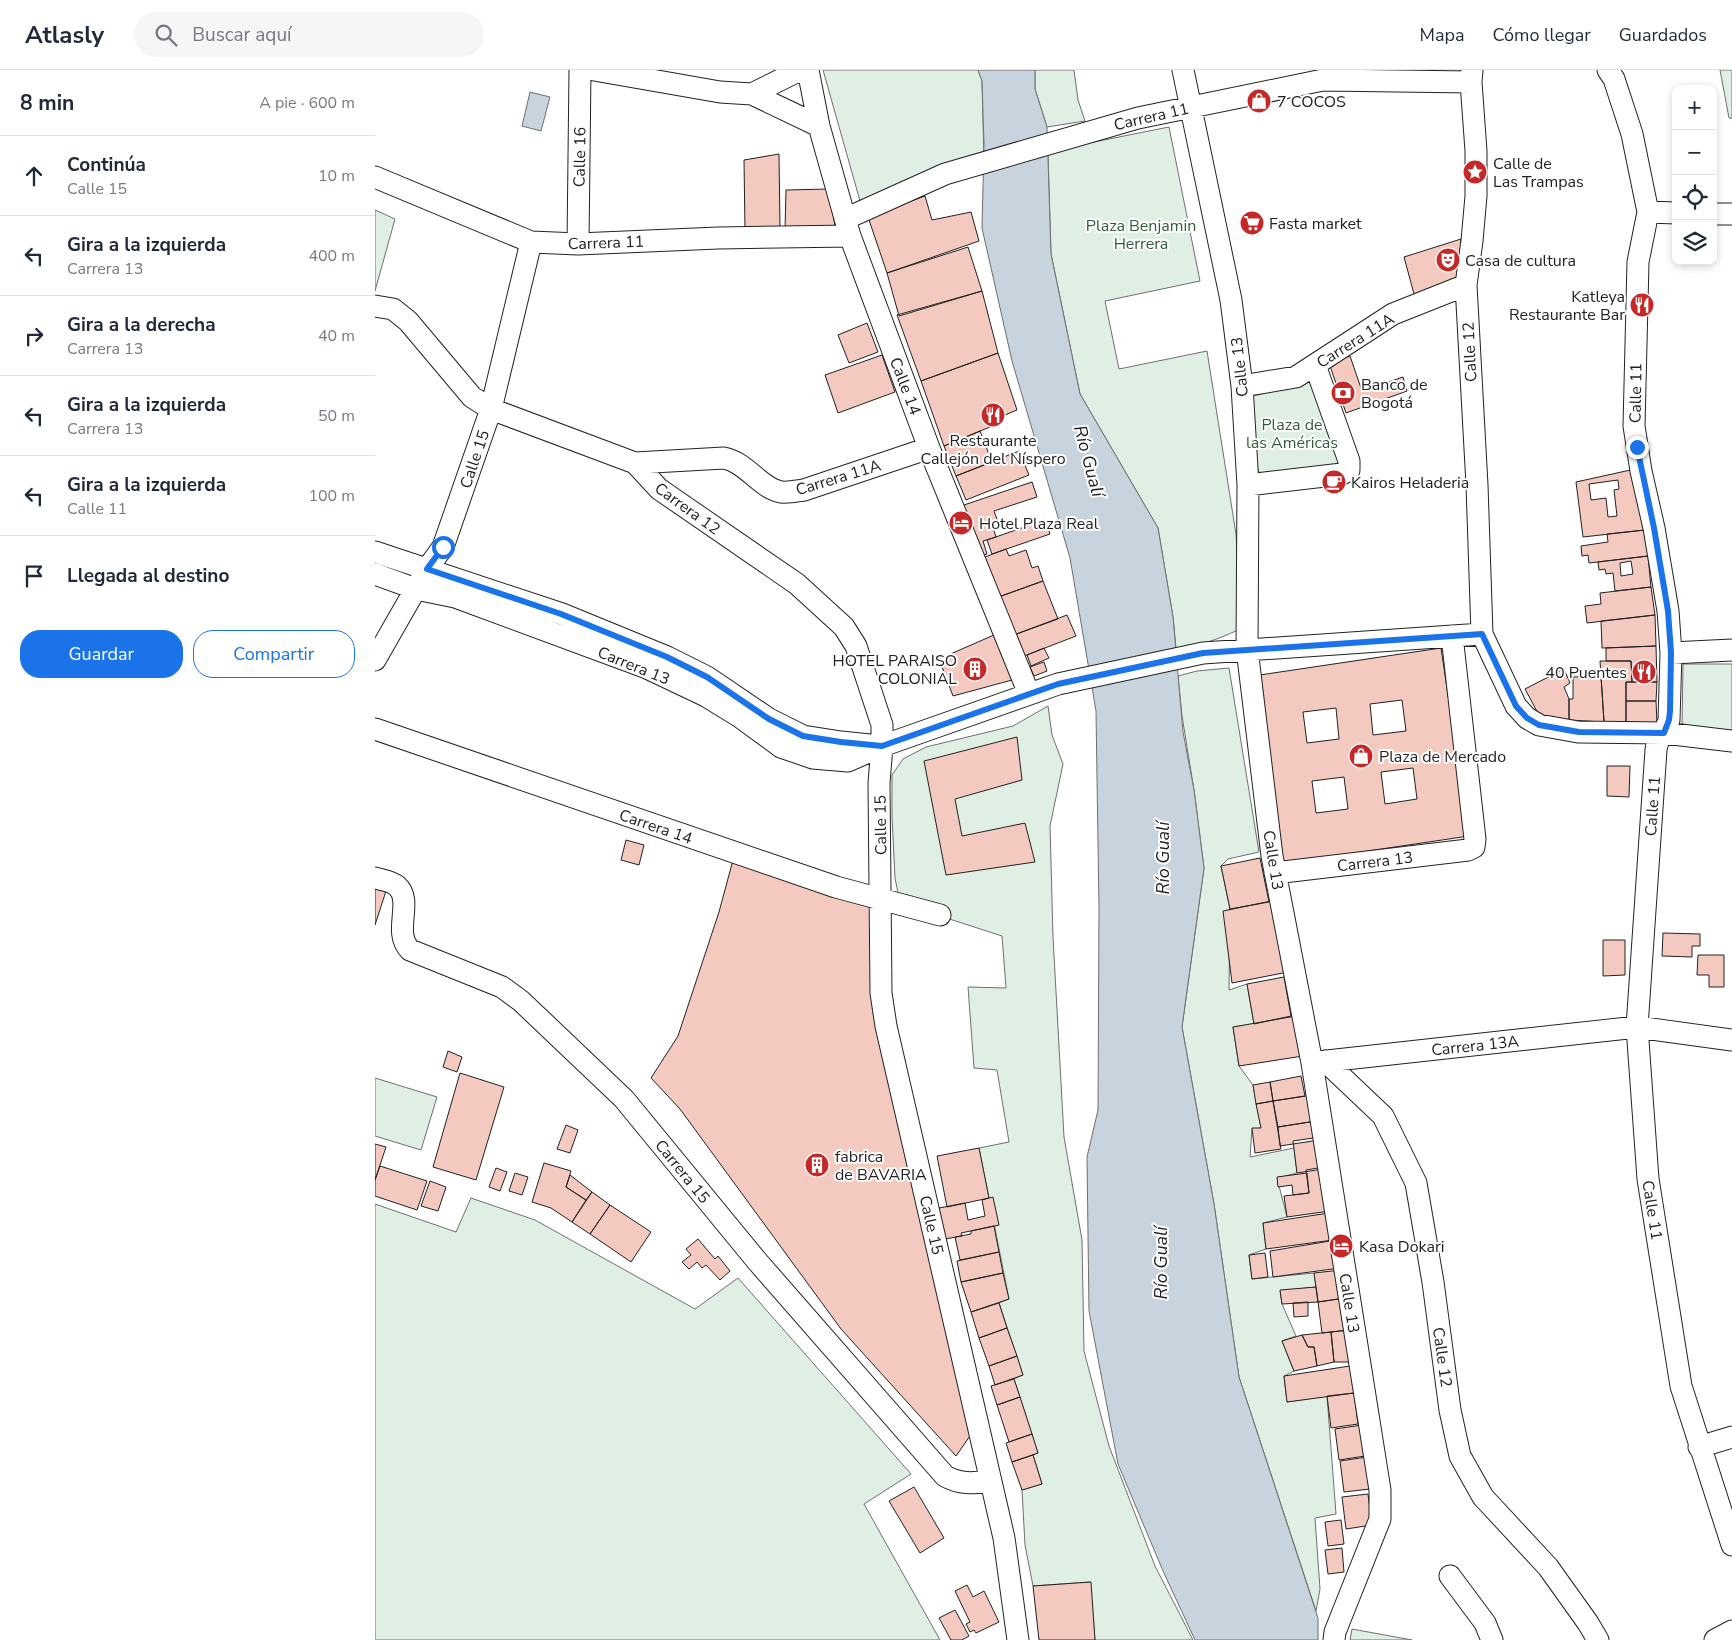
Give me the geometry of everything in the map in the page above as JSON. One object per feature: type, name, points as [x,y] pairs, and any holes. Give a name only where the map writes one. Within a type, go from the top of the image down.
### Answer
[{"type":"street","name":"Calle 16","points":[[579,244],[580,70]]},
{"type":"street","points":[[594,70],[720,92],[752,94],[819,126]]},
{"type":"street","points":[[752,94],[800,70]]},
{"type":"street","name":"Calle 14","points":[[808,70],[819,126],[848,227],[929,448],[1029,694]]},
{"type":"street","name":"Calle 13","points":[[1183,70],[1231,300],[1242,386],[1248,485],[1247,649],[1275,873],[1319,1062],[1380,1490],[1380,1518],[1335,1632],[1334,1640]]},
{"type":"street","name":"Calle 11","points":[[1608,70],[1613,78],[1632,134],[1648,212],[1638,262],[1634,426],[1665,587],[1671,653],[1669,720],[1664,733],[1657,743],[1656,750],[1637,1028],[1648,1179],[1681,1386],[1732,1545]]},
{"type":"street","name":"Carrera 11","points":[[375,177],[531,242],[579,244],[717,238],[848,227],[945,174],[1138,118],[1192,107],[1323,75],[1471,76]]},
{"type":"street","name":"Calle 12","points":[[1471,76],[1476,151],[1476,196],[1466,285],[1477,485],[1482,634]]},
{"type":"street","points":[[1648,212],[1672,212]]},
{"type":"street","points":[[1717,214],[1732,214]]},
{"type":"street","name":"Calle 15","points":[[375,660],[427,569],[443,547],[491,409],[531,242]]},
{"type":"street","name":"Carrera 11A","points":[[1242,386],[1296,377],[1393,314],[1466,285]]},
{"type":"street","name":"Carrera 12","points":[[375,306],[393,309],[408,321],[472,397],[491,409],[635,463],[659,489],[797,584],[844,627],[856,646],[882,725],[882,746]]},
{"type":"street","points":[[1248,485],[1342,474],[1349,470],[1349,461],[1315,365]]},
{"type":"street","name":"Carrera 11A","points":[[635,463],[724,458],[736,461],[773,489],[790,492],[804,490],[929,448]]},
{"type":"street","name":"Carrera 13","points":[[375,552],[561,614],[667,657],[707,677],[769,719],[803,736],[882,746]]},
{"type":"street","name":"Carrera 13","points":[[375,574],[416,589],[455,597],[647,668],[706,696],[740,717],[781,747],[813,758],[848,761],[882,746],[1058,684],[1203,653],[1482,634]]},
{"type":"street","points":[[1482,634],[1516,706],[1527,718],[1539,725],[1587,733],[1664,733],[1732,741]]},
{"type":"street","name":"Carrera 13","points":[[1275,873],[1468,850],[1474,847],[1475,839],[1452,636]]},
{"type":"street","points":[[1671,653],[1732,650]]},
{"type":"street","name":"Carrera 14","points":[[375,729],[837,888],[940,914]]},
{"type":"street","name":"Calle 15","points":[[882,746],[879,783],[881,993],[886,1026],[1004,1538],[1018,1640]]},
{"type":"street","name":"Carrera 15","points":[[375,878],[396,884],[403,895],[402,939],[410,950],[502,987],[521,1001],[624,1099],[763,1268],[945,1476],[956,1482],[991,1481]]},
{"type":"street","name":"Carrera 13A","points":[[1319,1062],[1637,1028],[1732,1040]]},
{"type":"street","name":"Calle 12","points":[[1319,1062],[1383,1116],[1416,1183],[1433,1282],[1451,1410],[1460,1456],[1483,1497],[1548,1567],[1598,1640]]},
{"type":"street","points":[[1699,1447],[1732,1437]]},
{"type":"street","points":[[1450,1576],[1485,1623],[1492,1640]]},
{"type":"street","points":[[1715,1640],[1732,1631]]},
{"type":"green space","points":[[823,70],[978,70],[982,81],[984,159],[862,208]]},
{"type":"green space","points":[[1035,70],[1074,70],[1078,100],[1085,121],[1047,127],[1035,89]]},
{"type":"green space","points":[[1720,70],[1732,70],[1732,118],[1729,118]]},
{"type":"green space","name":"Plaza Benjamin Herrera","points":[[1169,127],[1200,281],[1105,301],[1119,369],[1207,351],[1236,534],[1240,605],[1238,630],[1208,642],[1176,648],[1173,617],[1158,528],[1080,394],[1051,254],[1048,155],[1074,146]]},
{"type":"green space","points":[[375,210],[395,219],[375,291]]},
{"type":"green space","name":"Plaza de las Américas","points":[[1307,382],[1316,385],[1342,458],[1340,468],[1265,476],[1258,471],[1250,397]]},
{"type":"green space","points":[[1683,664],[1732,664],[1732,732],[1682,727]]},
{"type":"green space","points":[[1229,668],[1259,852],[1228,859],[1221,866],[1230,909],[1229,990],[1247,984],[1254,1024],[1233,1027],[1239,1066],[1253,1085],[1261,1128],[1252,1129],[1250,1157],[1294,1148],[1297,1173],[1277,1178],[1287,1217],[1263,1223],[1266,1249],[1249,1255],[1252,1279],[1314,1273],[1316,1287],[1280,1291],[1282,1304],[1296,1336],[1282,1341],[1294,1371],[1284,1376],[1287,1402],[1327,1396],[1336,1514],[1315,1518],[1320,1589],[1316,1611],[1239,1377],[1214,1204],[1182,1027],[1204,868],[1178,676],[1197,671]]},
{"type":"green space","points":[[1048,706],[1052,735],[1063,764],[1050,826],[1053,937],[1064,1137],[1082,1240],[1084,1351],[1109,1446],[1155,1566],[1193,1640],[1095,1640],[1090,1582],[1033,1586],[1025,1545],[1022,1490],[1042,1484],[1033,1455],[1038,1453],[1014,1379],[1023,1375],[999,1303],[1009,1299],[979,1148],[1009,1142],[997,1070],[974,1068],[968,987],[1006,988],[1002,936],[900,903],[895,878],[892,775],[903,759],[926,747],[1013,726]]},
{"type":"green space","points":[[375,1078],[437,1097],[421,1150],[375,1136]]},
{"type":"green space","points":[[471,1198],[535,1220],[695,1309],[738,1278],[911,1474],[864,1504],[940,1640],[375,1640],[375,1204],[456,1232]]},
{"type":"green space","points":[[1352,1629],[1412,1640],[1350,1640]]},
{"type":"water","name":"Río Gualí","points":[[978,70],[1035,70],[1035,89],[1047,127],[1051,254],[1080,394],[1158,528],[1173,617],[1183,732],[1194,790],[1204,868],[1182,1027],[1214,1204],[1239,1377],[1318,1618],[1318,1640],[1195,1640],[1163,1571],[1118,1464],[1089,1311],[1087,1157],[1098,1110],[1099,909],[1096,711],[1070,558],[1012,361],[982,228],[984,144],[982,81]]},
{"type":"water","points":[[530,92],[550,97],[541,131],[522,126]]},
{"type":"building","points":[[779,154],[780,229],[745,230],[744,160]]},
{"type":"building","points":[[829,189],[835,226],[785,230],[786,190]]},
{"type":"building","points":[[925,196],[932,220],[971,212],[979,241],[887,273],[868,217]]},
{"type":"building","points":[[1461,239],[1458,281],[1414,294],[1404,257]]},
{"type":"building","points":[[968,247],[982,291],[899,316],[887,273]]},
{"type":"building","points":[[982,291],[998,353],[921,381],[897,315]]},
{"type":"building","points":[[867,323],[878,352],[849,363],[838,335]]},
{"type":"building","points":[[998,353],[1017,410],[1000,417],[1002,422],[944,446],[921,381]]},
{"type":"building","points":[[882,355],[895,392],[838,413],[825,375]]},
{"type":"building","points":[[1350,356],[1362,391],[1403,377],[1407,391],[1346,413],[1329,363]]},
{"type":"building","points":[[980,431],[992,462],[956,476],[944,446]]},
{"type":"building","points":[[1019,451],[1029,475],[966,500],[956,476]]},
{"type":"building","points":[[1635,469],[1645,530],[1583,537],[1576,482]],"holes":[[[1618,480],[1619,489],[1614,490],[1617,516],[1608,517],[1606,498],[1591,500],[1589,484]]]},
{"type":"building","points":[[1032,482],[1037,497],[994,511],[998,522],[992,524],[996,537],[983,541],[987,554],[978,557],[961,506]]},
{"type":"building","points":[[1045,520],[1050,534],[992,554],[987,540]]},
{"type":"building","points":[[1645,530],[1648,556],[1589,563],[1588,555],[1582,556],[1581,546],[1608,542],[1607,534]]},
{"type":"building","points":[[1006,549],[1009,556],[1026,550],[1032,568],[1038,566],[1043,581],[993,599],[993,580],[985,557]]},
{"type":"building","points":[[1648,556],[1651,587],[1615,591],[1613,573],[1606,574],[1605,569],[1599,570],[1598,562]],"holes":[[[1631,561],[1633,574],[1621,576],[1620,563]]]},
{"type":"building","points":[[1043,581],[1058,619],[1011,636],[993,599]]},
{"type":"building","points":[[1651,587],[1655,615],[1587,623],[1585,606],[1601,604],[1600,593]]},
{"type":"building","points":[[1067,615],[1076,636],[1019,658],[1011,636]]},
{"type":"building","points":[[1655,615],[1656,646],[1602,648],[1601,621]]},
{"type":"building","name":"HOTEL PARAISO COLONIAL","points":[[994,635],[1012,680],[953,696],[939,659]]},
{"type":"building","name":"40 Puentes","points":[[1656,646],[1657,682],[1632,682],[1631,661],[1606,661],[1606,648]]},
{"type":"building","points":[[1044,648],[1049,658],[1031,666],[1027,655]]},
{"type":"building","name":"Plaza de Mercado","points":[[1441,648],[1469,836],[1280,864],[1253,676]],"holes":[[[1402,700],[1406,731],[1373,735],[1370,704]],[[1336,708],[1339,739],[1307,743],[1303,712]],[[1413,768],[1417,799],[1385,804],[1381,772]],[[1344,777],[1348,809],[1316,813],[1312,781]]]},
{"type":"building","points":[[1600,661],[1631,661],[1632,682],[1626,682],[1626,722],[1604,722]]},
{"type":"building","points":[[1044,662],[1047,671],[1034,676],[1030,667]]},
{"type":"building","points":[[1564,669],[1570,683],[1564,687],[1569,699],[1569,720],[1540,717],[1525,689]]},
{"type":"building","points":[[1601,676],[1604,722],[1569,720],[1569,699],[1573,699],[1573,677]]},
{"type":"building","points":[[1626,682],[1657,682],[1656,701],[1626,701]]},
{"type":"building","points":[[1626,701],[1656,701],[1657,723],[1626,722]]},
{"type":"building","points":[[1017,737],[1022,780],[955,799],[962,836],[1025,823],[1035,862],[946,875],[924,761]]},
{"type":"building","points":[[1607,766],[1630,766],[1629,797],[1607,796]]},
{"type":"building","points":[[626,840],[644,845],[639,865],[621,860]]},
{"type":"building","points":[[1260,858],[1269,902],[1230,909],[1221,866]]},
{"type":"building","name":"fabrica de BAVARIA","points":[[733,860],[870,907],[972,1433],[956,1456],[841,1329],[680,1109],[651,1078],[678,1036],[719,912]]},
{"type":"building","points":[[375,887],[386,891],[375,925]]},
{"type":"building","points":[[1276,900],[1288,972],[1232,983],[1223,911]]},
{"type":"building","points":[[1663,933],[1700,934],[1700,946],[1692,946],[1692,957],[1662,956]]},
{"type":"building","points":[[1603,940],[1625,940],[1625,975],[1603,976]]},
{"type":"building","points":[[1698,955],[1724,955],[1724,987],[1709,987],[1709,975],[1697,975]]},
{"type":"building","points":[[1284,977],[1291,1016],[1254,1024],[1247,984]]},
{"type":"building","points":[[1296,1016],[1303,1056],[1239,1066],[1233,1027]]},
{"type":"building","points":[[448,1051],[462,1057],[457,1072],[443,1067]]},
{"type":"building","points":[[460,1073],[504,1087],[476,1180],[433,1167]]},
{"type":"building","points":[[1301,1076],[1305,1096],[1273,1101],[1270,1082]]},
{"type":"building","points":[[1270,1082],[1273,1101],[1256,1104],[1253,1085]]},
{"type":"building","points":[[1312,1095],[1316,1121],[1278,1127],[1273,1101]]},
{"type":"building","points":[[1273,1101],[1281,1149],[1255,1153],[1252,1128],[1261,1128],[1256,1104]]},
{"type":"building","points":[[1316,1121],[1319,1140],[1280,1146],[1278,1127]]},
{"type":"building","points":[[566,1125],[578,1130],[570,1153],[557,1149]]},
{"type":"building","points":[[1320,1137],[1323,1169],[1297,1173],[1293,1141]]},
{"type":"building","points":[[375,1144],[386,1147],[375,1180]]},
{"type":"building","points":[[979,1148],[989,1198],[947,1207],[937,1156]]},
{"type":"building","points":[[544,1163],[571,1171],[566,1187],[586,1200],[572,1222],[551,1208],[532,1202]]},
{"type":"building","points":[[380,1166],[427,1181],[417,1210],[375,1196],[375,1180]]},
{"type":"building","points":[[1324,1167],[1330,1211],[1287,1217],[1284,1196],[1309,1193],[1306,1170]]},
{"type":"building","points":[[496,1168],[507,1172],[500,1191],[489,1187]]},
{"type":"building","points":[[515,1173],[528,1177],[522,1195],[509,1191]]},
{"type":"building","points":[[1307,1173],[1309,1193],[1293,1195],[1292,1185],[1278,1187],[1277,1177]]},
{"type":"building","points":[[570,1175],[592,1192],[586,1200],[566,1187]]},
{"type":"building","points":[[430,1181],[446,1187],[438,1211],[421,1206]]},
{"type":"building","points":[[592,1192],[610,1205],[590,1234],[572,1222]]},
{"type":"building","points":[[993,1197],[999,1225],[961,1233],[962,1236],[945,1239],[939,1208],[965,1203],[968,1220],[985,1216],[982,1200]]},
{"type":"building","points":[[610,1205],[651,1232],[631,1262],[590,1234]]},
{"type":"building","points":[[1329,1213],[1333,1240],[1266,1249],[1263,1223]]},
{"type":"building","points":[[994,1226],[999,1252],[960,1260],[955,1237]]},
{"type":"building","points":[[698,1239],[715,1259],[718,1256],[730,1271],[720,1280],[706,1265],[702,1268],[697,1262],[689,1269],[682,1262],[691,1255],[686,1249]]},
{"type":"building","points":[[1336,1240],[1340,1268],[1273,1277],[1270,1251]]},
{"type":"building","points":[[999,1252],[1003,1273],[961,1282],[957,1261]]},
{"type":"building","points":[[1265,1253],[1268,1277],[1252,1279],[1249,1255]]},
{"type":"building","points":[[1341,1270],[1345,1298],[1318,1302],[1314,1273]]},
{"type":"building","points":[[1003,1273],[1009,1299],[971,1312],[961,1282]]},
{"type":"building","points":[[1316,1287],[1318,1302],[1282,1304],[1280,1290]]},
{"type":"building","points":[[1345,1298],[1349,1330],[1322,1333],[1318,1302]]},
{"type":"building","points":[[1308,1302],[1308,1316],[1294,1317],[1293,1303]]},
{"type":"building","points":[[999,1303],[1007,1328],[979,1338],[971,1312]]},
{"type":"building","points":[[1007,1328],[1017,1356],[989,1366],[979,1338]]},
{"type":"building","points":[[1349,1330],[1352,1362],[1334,1362],[1331,1332]]},
{"type":"building","points":[[1331,1332],[1334,1362],[1317,1366],[1314,1347],[1308,1347],[1302,1335]]},
{"type":"building","points":[[1302,1335],[1308,1347],[1314,1347],[1317,1366],[1294,1371],[1282,1341]]},
{"type":"building","points":[[1017,1356],[1023,1375],[995,1385],[989,1366]]},
{"type":"building","points":[[1350,1366],[1354,1393],[1287,1402],[1284,1376]]},
{"type":"building","points":[[1014,1379],[1020,1397],[997,1405],[991,1386]]},
{"type":"building","points":[[1354,1393],[1358,1424],[1331,1428],[1327,1396]]},
{"type":"building","points":[[1020,1397],[1032,1434],[1009,1442],[997,1405]]},
{"type":"building","points":[[1362,1425],[1365,1456],[1339,1460],[1335,1429]]},
{"type":"building","points":[[1032,1434],[1038,1453],[1012,1462],[1006,1443]]},
{"type":"building","points":[[1033,1455],[1042,1484],[1022,1490],[1012,1462]]},
{"type":"building","points":[[1367,1457],[1370,1489],[1344,1492],[1340,1461]]},
{"type":"building","points":[[914,1487],[944,1538],[920,1553],[889,1501]]},
{"type":"building","points":[[1368,1494],[1372,1525],[1346,1529],[1342,1497]]},
{"type":"building","points":[[1341,1520],[1344,1544],[1328,1546],[1325,1522]]},
{"type":"building","points":[[1342,1548],[1344,1572],[1328,1574],[1325,1550]]},
{"type":"building","points":[[1091,1582],[1095,1640],[1039,1640],[1033,1586]]},
{"type":"building","points":[[967,1585],[973,1597],[984,1591],[999,1622],[976,1633],[974,1630],[970,1632],[966,1624],[970,1622],[955,1591]]},
{"type":"building","points":[[955,1610],[969,1636],[962,1640],[951,1640],[939,1618]]},
{"type":"place","name":"7 COCOS","points":[[1259,101]]},
{"type":"place","name":"Calle de Las Trampas","points":[[1475,172]]},
{"type":"place","name":"Fasta market","points":[[1252,223]]},
{"type":"place","name":"Casa de cultura","points":[[1448,260]]},
{"type":"place","name":"Katleya Restaurante Bar","points":[[1642,305]]},
{"type":"place","name":"Banco de Bogotá","points":[[1343,393]]},
{"type":"place","name":"Restaurante Callejón del Níspero","points":[[993,415]]},
{"type":"place","name":"Kairos Heladeria","points":[[1334,482]]},
{"type":"place","name":"Hotel Plaza Real","points":[[961,523]]},
{"type":"place","name":"HOTEL PARAISO COLONIAL","points":[[975,669]]},
{"type":"place","name":"40 Puentes","points":[[1644,672]]},
{"type":"place","name":"Plaza de Mercado","points":[[1361,756]]},
{"type":"place","name":"fabrica de BAVARIA","points":[[817,1165]]},
{"type":"place","name":"Kasa Dokari","points":[[1341,1246]]},
{"type":"route","points":[[443,547],[427,569],[561,614],[667,657],[707,677],[769,719],[803,736],[841,742],[882,746],[1058,684],[1203,653],[1482,634],[1516,706],[1527,718],[1539,725],[1596,734],[1664,733],[1670,711],[1671,653],[1668,611],[1654,528],[1637,447]]}]
